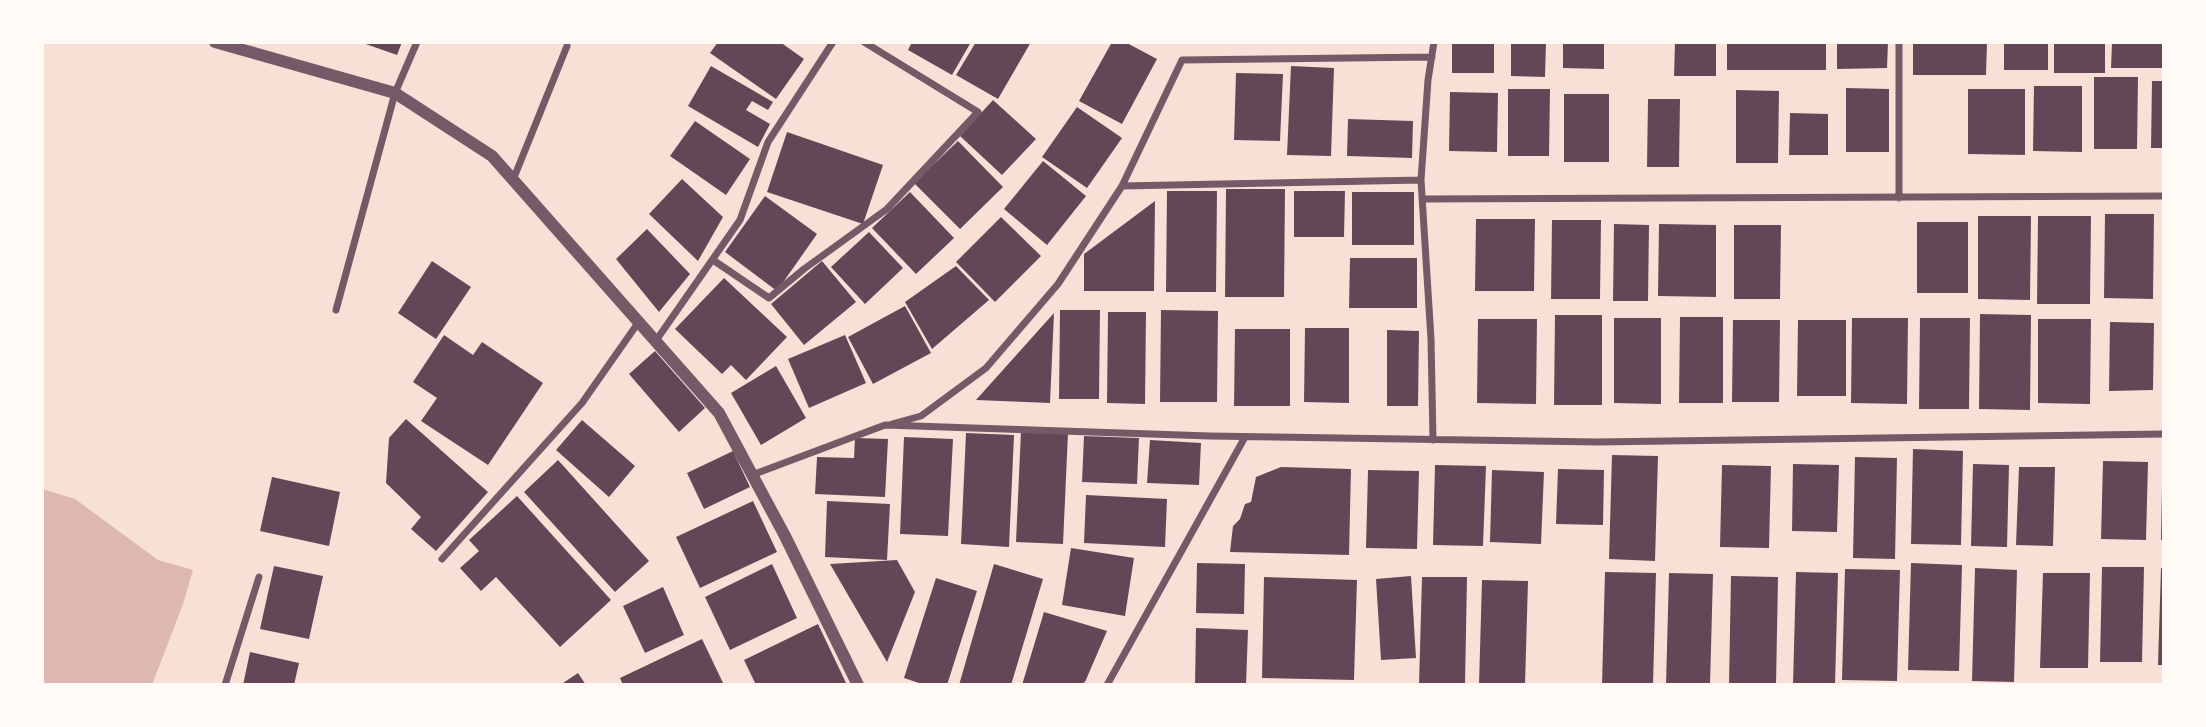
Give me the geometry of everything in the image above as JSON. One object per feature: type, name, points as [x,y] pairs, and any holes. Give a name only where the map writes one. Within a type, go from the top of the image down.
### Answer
[{"type":"street","points":[[215,42],[395,93],[492,156],[719,413],[785,536],[858,685]]},
{"type":"street","points":[[336,310],[395,93],[417,42]]},
{"type":"street","points":[[655,342],[740,220],[768,142],[833,42]]},
{"type":"street","points":[[712,260],[769,298],[887,209],[978,111],[864,42]]},
{"type":"street","points":[[1433,440],[1432,339],[1420,180],[1434,42]]},
{"type":"street","points":[[1899,42],[1899,198]]},
{"type":"street","points":[[513,180],[567,46]]},
{"type":"street","points":[[752,475],[885,425],[921,416],[986,368],[1058,284],[1122,186],[1182,60],[1432,57]]},
{"type":"street","points":[[1122,186],[1420,180]]},
{"type":"street","points":[[1422,199],[2164,196]]},
{"type":"street","points":[[442,559],[582,402],[638,323]]},
{"type":"street","points":[[885,425],[1245,436],[1597,442],[2164,435]]},
{"type":"street","points":[[1107,685],[1245,436]]},
{"type":"street","points":[[225,685],[259,577]]},
{"type":"shaded area","points":[[42,489],[75,499],[158,560],[193,570],[152,685],[42,685]]},
{"type":"building","points":[[360,42],[402,42],[397,55]]},
{"type":"building","points":[[718,42],[780,42],[804,59],[776,99],[710,53]]},
{"type":"building","points":[[912,42],[971,42],[952,75],[908,50]]},
{"type":"building","points":[[976,42],[1031,42],[998,99],[956,75]]},
{"type":"building","points":[[1112,42],[1125,42],[1157,59],[1122,124],[1079,101]]},
{"type":"building","points":[[1452,42],[1494,42],[1494,73],[1452,73]]},
{"type":"building","points":[[1511,42],[1546,42],[1545,77],[1511,76]]},
{"type":"building","points":[[1563,42],[1604,42],[1604,69],[1563,68]]},
{"type":"building","points":[[1675,42],[1716,42],[1716,76],[1674,76]]},
{"type":"building","points":[[1727,42],[1826,42],[1826,70],[1727,70]]},
{"type":"building","points":[[1837,42],[1888,42],[1887,68],[1837,69]]},
{"type":"building","points":[[1913,42],[1987,42],[1986,75],[1913,75]]},
{"type":"building","points":[[2004,42],[2048,42],[2048,70],[2004,70]]},
{"type":"building","points":[[2054,42],[2105,42],[2105,73],[2054,73]]},
{"type":"building","points":[[2112,42],[2163,42],[2163,68],[2111,68]]},
{"type":"building","points":[[711,66],[773,102],[768,110],[752,101],[746,110],[770,124],[758,147],[688,106]]},
{"type":"building","points":[[1291,66],[1334,68],[1331,156],[1287,155]]},
{"type":"building","points":[[1236,73],[1283,74],[1280,141],[1234,140]]},
{"type":"building","points":[[2094,77],[2138,77],[2137,149],[2094,149]]},
{"type":"building","points":[[2152,81],[2164,81],[2164,148],[2151,148]]},
{"type":"building","points":[[2034,86],[2082,86],[2082,152],[2033,151]]},
{"type":"building","points":[[1846,88],[1889,89],[1889,152],[1846,152]]},
{"type":"building","points":[[1508,89],[1550,89],[1549,156],[1508,156]]},
{"type":"building","points":[[1968,89],[2025,89],[2025,155],[1968,154]]},
{"type":"building","points":[[1736,90],[1779,91],[1778,163],[1736,163]]},
{"type":"building","points":[[1450,92],[1498,93],[1497,152],[1449,151]]},
{"type":"building","points":[[1564,94],[1609,94],[1609,162],[1564,162]]},
{"type":"building","points":[[1648,99],[1680,99],[1679,167],[1647,167]]},
{"type":"building","points":[[993,100],[1036,139],[1002,175],[960,136]]},
{"type":"building","points":[[1077,107],[1122,138],[1087,188],[1042,157]]},
{"type":"building","points":[[1790,113],[1828,114],[1828,155],[1789,155]]},
{"type":"building","points":[[1348,119],[1413,121],[1412,158],[1347,156]]},
{"type":"building","points":[[695,121],[750,159],[726,195],[670,156]]},
{"type":"building","points":[[787,132],[883,165],[863,224],[767,192]]},
{"type":"building","points":[[958,141],[1003,187],[960,229],[914,183]]},
{"type":"building","points":[[1043,161],[1086,196],[1047,245],[1004,209]]},
{"type":"building","points":[[682,179],[723,217],[698,261],[649,214]]},
{"type":"building","points":[[1226,189],[1285,189],[1284,297],[1225,297]]},
{"type":"building","points":[[1167,191],[1217,191],[1216,292],[1166,292]]},
{"type":"building","points":[[1294,191],[1345,191],[1344,237],[1294,237]]},
{"type":"building","points":[[910,192],[954,238],[916,274],[872,228]]},
{"type":"building","points":[[1352,192],[1414,192],[1414,245],[1352,245]]},
{"type":"building","points":[[765,196],[817,234],[777,291],[725,252]]},
{"type":"building","points":[[1155,201],[1154,291],[1084,291],[1084,254]]},
{"type":"building","points":[[2105,214],[2154,214],[2153,299],[2104,298]]},
{"type":"building","points":[[1978,216],[2031,216],[2030,300],[1978,299]]},
{"type":"building","points":[[2038,216],[2091,216],[2090,304],[2037,304]]},
{"type":"building","points":[[1001,217],[1041,256],[995,302],[956,262]]},
{"type":"building","points":[[1476,219],[1535,219],[1534,291],[1475,291]]},
{"type":"building","points":[[1552,220],[1601,220],[1600,299],[1551,299]]},
{"type":"building","points":[[1917,222],[1968,222],[1968,293],[1917,293]]},
{"type":"building","points":[[1614,224],[1649,225],[1648,301],[1613,301]]},
{"type":"building","points":[[1659,224],[1716,225],[1716,297],[1658,296]]},
{"type":"building","points":[[1734,225],[1781,225],[1780,299],[1734,299]]},
{"type":"building","points":[[647,229],[690,274],[659,312],[616,259]]},
{"type":"building","points":[[869,232],[903,268],[865,304],[831,267]]},
{"type":"building","points":[[1350,258],[1417,258],[1417,308],[1349,308]]},
{"type":"building","points":[[432,261],[471,287],[436,339],[398,313]]},
{"type":"building","points":[[822,261],[856,302],[804,345],[771,304]]},
{"type":"building","points":[[956,266],[989,300],[932,349],[905,302]]},
{"type":"building","points":[[724,278],[787,337],[746,380],[731,365],[722,374],[675,329]]},
{"type":"building","points":[[905,306],[931,353],[873,384],[848,337]]},
{"type":"building","points":[[1060,310],[1100,310],[1099,399],[1059,399]]},
{"type":"building","points":[[1161,310],[1218,311],[1217,402],[1160,402]]},
{"type":"building","points":[[1108,312],[1146,312],[1145,404],[1107,403]]},
{"type":"building","points":[[1054,313],[1050,403],[976,400]]},
{"type":"building","points":[[1980,314],[2031,315],[2030,410],[1979,409]]},
{"type":"building","points":[[1555,315],[1602,315],[1602,405],[1554,405]]},
{"type":"building","points":[[1680,317],[1723,317],[1723,403],[1679,403]]},
{"type":"building","points":[[1614,318],[1661,318],[1661,404],[1614,403]]},
{"type":"building","points":[[1852,318],[1908,318],[1907,404],[1851,403]]},
{"type":"building","points":[[1920,318],[1970,318],[1969,409],[1919,409]]},
{"type":"building","points":[[1478,319],[1537,319],[1536,404],[1477,403]]},
{"type":"building","points":[[2038,319],[2091,319],[2090,404],[2038,403]]},
{"type":"building","points":[[1733,320],[1780,320],[1779,402],[1732,402]]},
{"type":"building","points":[[1798,320],[1846,320],[1846,396],[1797,396]]},
{"type":"building","points":[[2110,322],[2154,323],[2153,390],[2109,391]]},
{"type":"building","points":[[1305,328],[1349,328],[1349,403],[1304,402]]},
{"type":"building","points":[[1235,329],[1290,329],[1290,406],[1234,406]]},
{"type":"building","points":[[1387,330],[1419,331],[1418,406],[1387,406]]},
{"type":"building","points":[[444,335],[473,355],[482,342],[543,383],[488,465],[421,421],[437,398],[413,382]]},
{"type":"building","points":[[845,335],[866,383],[809,408],[788,359]]},
{"type":"building","points":[[655,351],[705,408],[679,432],[629,374]]},
{"type":"building","points":[[776,366],[806,418],[761,445],[731,393]]},
{"type":"building","points":[[406,419],[488,492],[436,551],[411,529],[421,517],[386,483],[389,438]]},
{"type":"building","points":[[582,420],[635,466],[609,497],[556,450]]},
{"type":"building","points":[[1021,431],[1068,433],[1063,544],[1016,542]]},
{"type":"building","points":[[966,433],[1014,435],[1009,547],[961,544]]},
{"type":"building","points":[[1084,436],[1139,438],[1137,484],[1082,482]]},
{"type":"building","points":[[904,437],[953,439],[948,536],[900,534]]},
{"type":"building","points":[[855,438],[888,439],[885,497],[815,494],[817,457],[854,458]]},
{"type":"building","points":[[1150,440],[1201,443],[1199,485],[1147,483]]},
{"type":"building","points":[[1913,449],[1963,451],[1961,545],[1911,544]]},
{"type":"building","points":[[733,451],[750,487],[704,509],[687,473]]},
{"type":"building","points":[[1612,455],[1658,456],[1655,561],[1609,559]]},
{"type":"building","points":[[1855,457],[1897,458],[1895,559],[1853,558]]},
{"type":"building","points":[[558,460],[649,561],[615,592],[524,492]]},
{"type":"building","points":[[2103,461],[2148,462],[2146,540],[2101,539]]},
{"type":"building","points":[[1793,464],[1839,465],[1837,532],[1792,531]]},
{"type":"building","points":[[1973,464],[2009,465],[2007,547],[1971,546]]},
{"type":"building","points":[[1435,465],[1486,466],[1483,546],[1433,545]]},
{"type":"building","points":[[1722,465],[1771,466],[1769,548],[1720,547]]},
{"type":"building","points":[[1281,467],[1351,469],[1349,555],[1230,552],[1233,526],[1240,519],[1245,504],[1251,502],[1256,477]]},
{"type":"building","points":[[2019,467],[2055,467],[2053,546],[2016,545]]},
{"type":"building","points":[[1558,469],[1604,470],[1603,525],[1556,524]]},
{"type":"building","points":[[1368,470],[1419,471],[1417,549],[1366,548]]},
{"type":"building","points":[[1492,470],[1544,472],[1541,544],[1490,542]]},
{"type":"building","points":[[272,477],[340,492],[329,546],[260,531]]},
{"type":"building","points":[[2164,488],[2164,540],[2161,540]]},
{"type":"building","points":[[1086,495],[1167,499],[1165,547],[1084,543]]},
{"type":"building","points":[[517,496],[611,600],[560,647],[496,577],[481,591],[460,568],[479,551],[469,540]]},
{"type":"building","points":[[753,501],[777,552],[700,588],[676,537]]},
{"type":"building","points":[[827,501],[890,504],[887,560],[825,557]]},
{"type":"building","points":[[1071,548],[1134,558],[1125,616],[1062,605]]},
{"type":"building","points":[[897,560],[915,592],[887,662],[830,564]]},
{"type":"building","points":[[1197,563],[1245,564],[1244,614],[1196,613]]},
{"type":"building","points":[[1911,563],[1962,565],[1959,671],[1908,670]]},
{"type":"building","points":[[772,564],[797,618],[730,650],[705,597]]},
{"type":"building","points":[[994,564],[1043,579],[1011,685],[959,685]]},
{"type":"building","points":[[274,566],[323,576],[309,639],[260,629]]},
{"type":"building","points":[[2102,567],[2144,567],[2142,662],[2100,662]]},
{"type":"building","points":[[1975,568],[2017,570],[2014,682],[1972,681]]},
{"type":"building","points":[[2161,568],[2164,568],[2164,665],[2158,665]]},
{"type":"building","points":[[1845,569],[1900,570],[1897,681],[1842,680]]},
{"type":"building","points":[[1605,572],[1656,573],[1653,685],[1602,685]]},
{"type":"building","points":[[1796,572],[1838,573],[1835,685],[1793,685]]},
{"type":"building","points":[[1669,573],[1713,574],[1710,685],[1666,685]]},
{"type":"building","points":[[2043,573],[2090,573],[2088,668],[2040,668]]},
{"type":"building","points":[[1411,576],[1416,658],[1381,660],[1376,579]]},
{"type":"building","points":[[1731,576],[1778,577],[1776,685],[1729,685]]},
{"type":"building","points":[[1264,577],[1357,580],[1354,680],[1262,678]]},
{"type":"building","points":[[1422,577],[1467,577],[1465,685],[1419,685]]},
{"type":"building","points":[[936,578],[977,591],[947,685],[925,685],[904,678]]},
{"type":"building","points":[[1482,580],[1528,581],[1525,685],[1479,685]]},
{"type":"building","points":[[663,587],[684,635],[645,653],[623,606]]},
{"type":"building","points":[[1044,612],[1107,631],[1085,682],[1078,685],[1022,685]]},
{"type":"building","points":[[818,624],[847,685],[756,685],[744,660]]},
{"type":"building","points":[[1196,628],[1248,630],[1246,685],[1195,685]]},
{"type":"building","points":[[702,639],[724,685],[623,685],[620,678]]},
{"type":"building","points":[[250,652],[299,663],[294,685],[243,685]]},
{"type":"building","points":[[578,673],[586,685],[560,685]]}]
